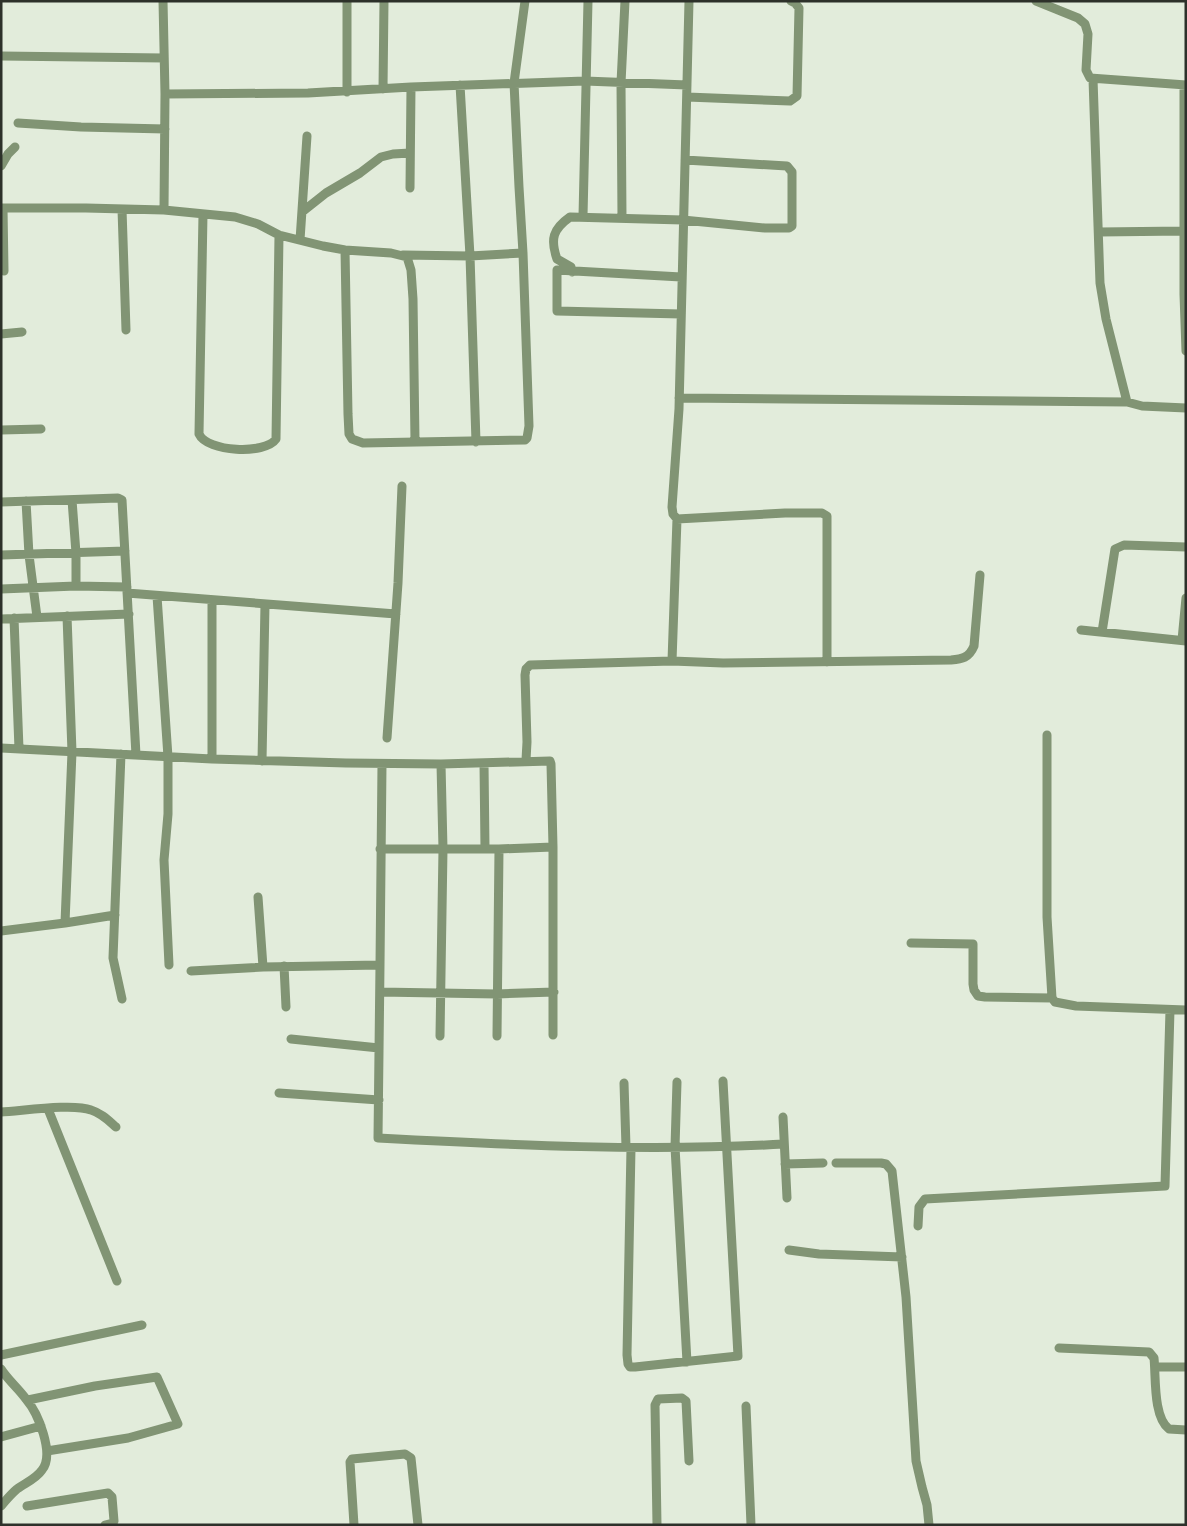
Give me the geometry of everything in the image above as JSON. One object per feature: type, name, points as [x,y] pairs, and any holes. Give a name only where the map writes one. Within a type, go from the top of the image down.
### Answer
[{"type":"street","points":[[163,1],[165,94],[164,210]]},
{"type":"street","points":[[347,1],[347,92]]},
{"type":"street","points":[[383,89],[384,1]]},
{"type":"street","points":[[345,250],[349,434],[355,441],[363,443],[415,441],[522,442],[527,438],[529,426],[524,253],[518,188],[514,83],[525,1]]},
{"type":"street","points":[[583,216],[588,1]]},
{"type":"street","points":[[622,218],[624,1]]},
{"type":"street","points":[[672,662],[677,519],[673,514],[672,507],[679,409],[689,1]]},
{"type":"street","points":[[687,97],[790,101],[794,99],[797,96],[800,8],[791,1]]},
{"type":"street","points":[[1036,1],[1078,18],[1085,24],[1088,34],[1086,72],[1088,76],[1097,79],[1185,85],[1184,231],[1186,351]]},
{"type":"street","points":[[1,56],[164,58]]},
{"type":"street","points":[[1097,79],[1100,283],[1106,319],[1127,402]]},
{"type":"street","points":[[165,94],[347,92],[411,87],[585,81],[687,85]]},
{"type":"street","points":[[460,85],[470,256],[476,442]]},
{"type":"street","points":[[410,188],[411,87]]},
{"type":"street","points":[[18,123],[165,129]]},
{"type":"street","points":[[300,240],[307,136]]},
{"type":"street","points":[[1,166],[15,147]]},
{"type":"street","points":[[302,212],[326,192],[360,173],[381,157],[410,153]]},
{"type":"street","points":[[572,272],[571,268],[557,258],[552,242],[557,227],[570,216],[683,220],[765,228],[789,228],[792,226],[792,172],[788,166],[685,160]]},
{"type":"street","points":[[4,271],[2,208],[164,210],[242,218],[279,235],[345,250],[404,255],[470,256],[524,253]]},
{"type":"street","points":[[122,209],[126,330]]},
{"type":"street","points":[[203,214],[199,434],[202,439],[212,446],[262,448],[274,443],[276,439],[279,235]]},
{"type":"street","points":[[1099,232],[1184,231]]},
{"type":"street","points":[[404,255],[408,260],[411,279],[415,441]]},
{"type":"street","points":[[681,277],[557,270],[557,312],[681,314]]},
{"type":"street","points":[[1,334],[22,332]]},
{"type":"street","points":[[679,398],[1127,402],[1142,406],[1186,408]]},
{"type":"street","points":[[1,430],[41,429]]},
{"type":"street","points":[[388,738],[402,486]]},
{"type":"street","points":[[1,502],[122,498],[136,755]]},
{"type":"street","points":[[72,500],[76,553],[76,586]]},
{"type":"street","points":[[26,502],[29,555],[37,617]]},
{"type":"street","points":[[677,519],[786,513],[822,513],[827,516],[827,662]]},
{"type":"street","points":[[1102,632],[1117,547],[1124,545],[1186,547]]},
{"type":"street","points":[[1,555],[125,551]]},
{"type":"street","points":[[526,760],[525,675],[526,668],[530,665],[672,662],[827,662],[965,658],[972,652],[974,646],[980,574]]},
{"type":"street","points":[[1,590],[76,586],[127,590],[157,596],[396,614]]},
{"type":"street","points":[[157,596],[168,757],[168,821],[164,860],[169,965]]},
{"type":"street","points":[[1081,630],[1184,641],[1186,598]]},
{"type":"street","points":[[212,600],[212,759]]},
{"type":"street","points":[[262,761],[265,604]]},
{"type":"street","points":[[1,619],[129,614]]},
{"type":"street","points":[[66,923],[72,752],[67,616]]},
{"type":"street","points":[[14,618],[19,749]]},
{"type":"street","points":[[1047,734],[1048,917],[1052,998],[1055,1002],[1076,1006],[1186,1010]]},
{"type":"street","points":[[1,748],[212,759],[382,764],[550,761],[553,847],[553,1035]]},
{"type":"street","points":[[121,754],[113,958],[122,999]]},
{"type":"street","points":[[484,763],[485,849]]},
{"type":"street","points":[[382,764],[378,1138],[629,1147],[727,1148],[784,1144]]},
{"type":"street","points":[[440,1036],[443,849],[441,764]]},
{"type":"street","points":[[380,849],[553,847]]},
{"type":"street","points":[[497,1036],[498,849]]},
{"type":"street","points":[[258,897],[263,967]]},
{"type":"street","points":[[1,931],[115,915]]},
{"type":"street","points":[[911,943],[973,944],[973,984],[978,996],[1052,998]]},
{"type":"street","points":[[191,971],[284,966],[380,965]]},
{"type":"street","points":[[284,966],[286,1007]]},
{"type":"street","points":[[380,992],[497,994],[554,992]]},
{"type":"street","points":[[918,1226],[919,1207],[924,1199],[929,1198],[1165,1186],[1170,1010]]},
{"type":"street","points":[[290,1039],[379,1048]]},
{"type":"street","points":[[624,1083],[629,1147],[627,1355],[628,1364],[635,1367],[735,1357],[739,1354],[723,1081]]},
{"type":"street","points":[[677,1082],[676,1147],[687,1362]]},
{"type":"street","points":[[279,1093],[379,1100]]},
{"type":"street","points":[[1,1112],[85,1108],[103,1116],[116,1128]]},
{"type":"street","points":[[48,1109],[117,1281]]},
{"type":"street","points":[[783,1117],[787,1198]]},
{"type":"street","points":[[785,1164],[823,1163]]},
{"type":"street","points":[[836,1163],[881,1163],[892,1171],[902,1258],[916,1460],[927,1505],[929,1525]]},
{"type":"street","points":[[789,1250],[819,1254],[902,1258]]},
{"type":"street","points":[[1,1355],[142,1325]]},
{"type":"street","points":[[1059,1348],[1149,1352],[1154,1358],[1158,1408],[1162,1422],[1169,1429],[1186,1430]]},
{"type":"street","points":[[1155,1367],[1186,1367]]},
{"type":"street","points":[[3,1375],[28,1400],[45,1437],[47,1451],[47,1460],[43,1469],[3,1502]]},
{"type":"street","points":[[28,1400],[95,1386],[157,1377],[178,1424],[128,1438],[47,1451]]},
{"type":"street","points":[[657,1525],[655,1405],[658,1399],[682,1398],[686,1401],[689,1462]]},
{"type":"street","points":[[746,1406],[751,1525]]},
{"type":"street","points":[[1,1437],[40,1426]]},
{"type":"street","points":[[354,1525],[350,1462],[352,1459],[405,1454],[411,1458],[418,1525]]},
{"type":"street","points":[[27,1506],[108,1494],[112,1497],[114,1521],[105,1525]]}]
